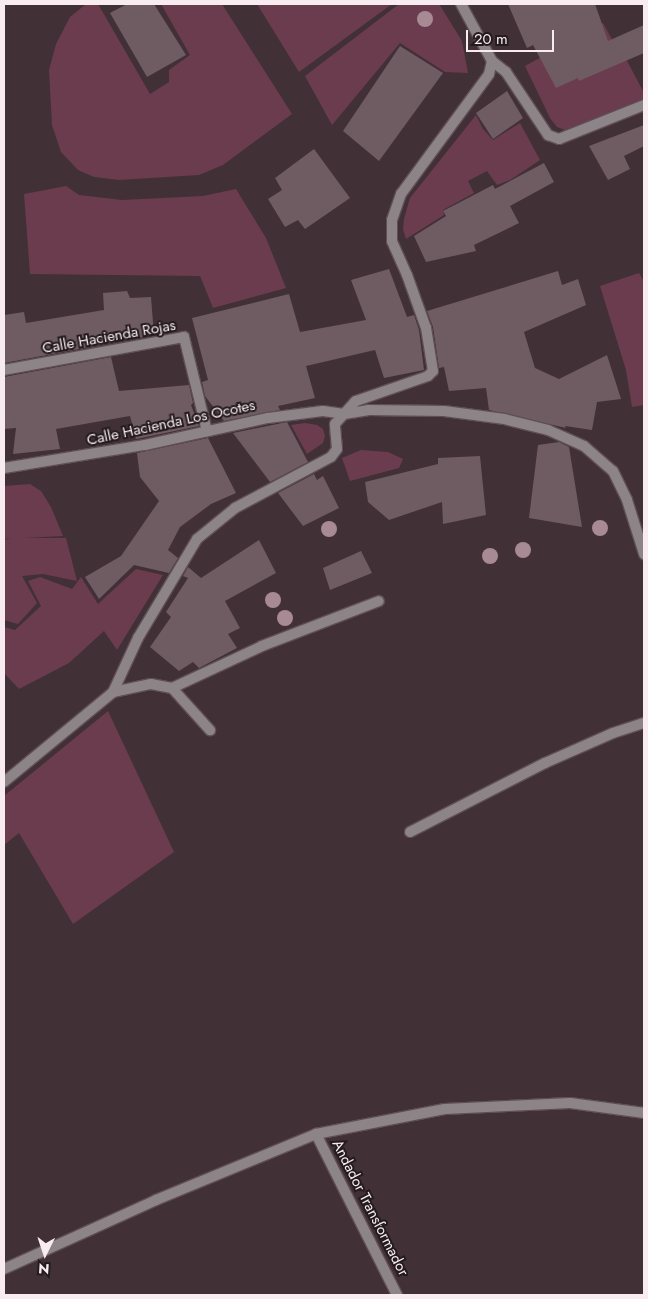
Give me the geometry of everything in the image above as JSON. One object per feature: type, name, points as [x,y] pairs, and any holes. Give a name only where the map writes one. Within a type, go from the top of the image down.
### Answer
[{"type":"street","points":[[461,4],[492,61],[506,72],[548,135],[559,139],[644,105]]},
{"type":"street","points":[[4,782],[114,692],[138,638],[197,540],[236,508],[331,457],[337,449],[335,424],[356,401],[428,376],[433,371],[426,328],[407,275],[392,241],[392,220],[401,194],[489,74],[492,61]]},
{"type":"street","name":"Calle Hacienda Rojas","points":[[4,370],[184,337],[207,431]]},
{"type":"street","name":"Calle Hacienda Los Ocotes","points":[[4,468],[87,456],[268,418],[323,412],[344,414],[368,410],[452,412],[504,419],[548,430],[584,446],[613,470],[626,500],[644,554]]},
{"type":"street","points":[[114,692],[151,684],[172,688],[262,646],[379,601]]},
{"type":"street","points":[[172,688],[210,730]]},
{"type":"street","points":[[410,832],[545,763],[614,733],[644,723]]},
{"type":"street","points":[[4,1269],[156,1200],[316,1134],[445,1109],[570,1103],[644,1113]]},
{"type":"street","name":"Andador Transformador","points":[[316,1134],[397,1295]]},
{"type":"shaded area","points":[[86,4],[98,4],[150,94],[169,82],[169,70],[190,55],[161,4],[222,4],[292,114],[223,165],[199,175],[119,180],[94,177],[78,170],[61,152],[52,125],[49,70],[56,44],[70,17]]},
{"type":"shaded area","points":[[257,4],[392,4],[299,72]]},
{"type":"shaded area","points":[[399,4],[439,4],[462,41],[468,73],[445,72],[400,43],[332,125],[305,76]]},
{"type":"shaded area","points":[[603,23],[614,43],[617,42],[644,93],[644,99],[565,130],[557,127],[550,118],[525,66]]},
{"type":"shaded area","points":[[476,115],[483,129],[493,140],[520,123],[540,160],[510,180],[497,185],[487,171],[468,181],[474,193],[443,210],[444,215],[406,239],[403,229],[410,198]]},
{"type":"shaded area","points":[[66,186],[79,195],[122,200],[203,196],[236,189],[266,238],[286,288],[213,308],[200,276],[30,274],[24,194]]},
{"type":"shaded area","points":[[639,273],[644,282],[644,405],[632,407],[626,370],[600,286]]},
{"type":"shaded area","points":[[305,423],[317,425],[323,429],[325,436],[323,443],[307,454],[291,425]]},
{"type":"shaded area","points":[[361,450],[388,452],[403,459],[399,468],[350,481],[342,458]]},
{"type":"shaded area","points":[[30,484],[41,491],[51,507],[63,536],[4,539],[4,486]]},
{"type":"shaded area","points":[[12,538],[66,538],[77,581],[43,574],[22,576],[37,603],[18,624],[4,620],[4,540]]},
{"type":"shaded area","points":[[136,569],[163,575],[117,650],[104,631],[69,663],[19,689],[4,673],[4,627],[15,630],[41,606],[28,581],[40,577],[72,589],[81,577],[98,604]]},
{"type":"shaded area","points":[[108,711],[174,852],[73,924],[19,833],[4,845],[4,796]]},
{"type":"building","points":[[127,4],[154,4],[186,55],[147,77],[110,13]]},
{"type":"building","points":[[508,4],[595,4],[608,41],[644,25],[644,53],[579,81],[578,78],[556,88],[533,45],[527,48]]},
{"type":"building","points":[[400,46],[443,73],[379,161],[343,131]]},
{"type":"building","points":[[507,91],[523,118],[493,139],[476,113]]},
{"type":"building","points":[[644,125],[644,146],[624,156],[630,169],[608,180],[589,146]]},
{"type":"building","points":[[314,149],[350,198],[305,229],[298,220],[285,227],[268,199],[282,190],[275,178]]},
{"type":"building","points":[[544,163],[554,182],[510,206],[519,223],[474,245],[476,251],[426,262],[414,236],[446,216],[443,211],[493,185],[495,189]]},
{"type":"building","points":[[389,269],[407,317],[414,315],[419,330],[424,370],[384,378],[375,350],[306,366],[315,398],[278,406],[280,410],[224,421],[205,396],[202,382],[208,380],[192,318],[289,294],[300,332],[366,320],[351,280]]},
{"type":"building","points":[[558,271],[562,285],[578,279],[586,305],[524,332],[535,368],[559,379],[607,355],[621,399],[597,402],[592,430],[565,426],[566,428],[489,410],[486,388],[449,391],[444,367],[439,368],[433,327],[427,311]]},
{"type":"building","points":[[127,291],[130,298],[151,297],[154,335],[4,363],[4,315],[24,312],[26,323],[104,310],[103,293]]},
{"type":"building","points":[[111,357],[119,391],[189,385],[193,403],[191,405],[199,426],[136,439],[130,416],[56,429],[60,449],[13,454],[16,428],[4,429],[4,377]]},
{"type":"building","points":[[287,422],[308,462],[270,482],[233,433]]},
{"type":"building","points":[[208,438],[236,493],[211,504],[180,527],[168,550],[178,558],[169,573],[134,565],[99,599],[85,577],[121,556],[159,501],[140,477],[137,453]]},
{"type":"building","points":[[559,442],[569,447],[582,527],[529,518],[538,445]]},
{"type":"building","points":[[480,456],[486,515],[443,524],[442,502],[389,520],[368,502],[365,482],[438,464],[438,458]]},
{"type":"building","points":[[314,474],[317,480],[323,476],[339,508],[303,526],[278,493]]},
{"type":"building","points":[[259,540],[276,573],[225,601],[240,628],[228,634],[237,648],[199,668],[193,662],[179,671],[150,647],[171,617],[166,612],[188,578],[183,576],[188,567],[201,578]]},
{"type":"building","points":[[361,551],[372,573],[330,590],[323,568]]}]
